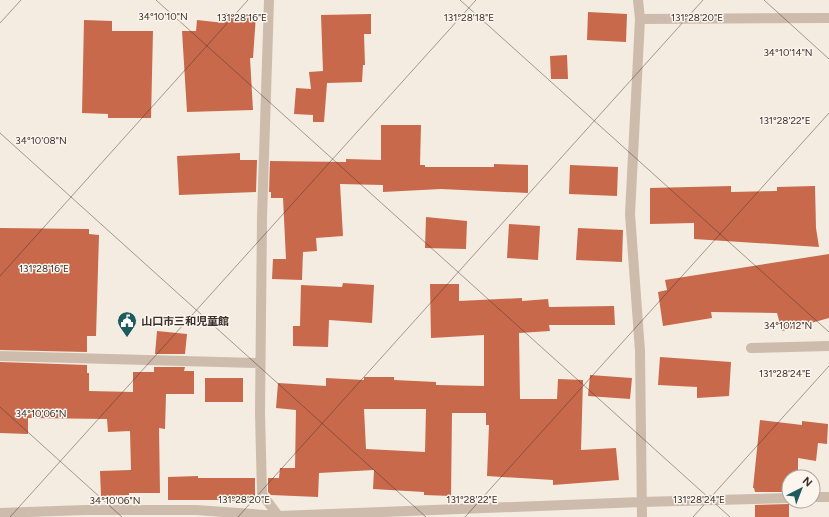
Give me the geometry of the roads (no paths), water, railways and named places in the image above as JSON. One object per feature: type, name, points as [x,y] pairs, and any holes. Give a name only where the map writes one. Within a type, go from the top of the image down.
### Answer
[{"type":"street","points":[[269,0],[262,218],[260,363],[262,494],[279,516]]},
{"type":"street","points":[[638,0],[640,19],[630,214],[640,351],[642,517]]},
{"type":"street","points":[[640,19],[829,18]]},
{"type":"street","points":[[751,348],[829,346]]},
{"type":"street","points":[[0,356],[260,363]]},
{"type":"street","points":[[0,513],[85,510],[196,510],[279,516],[781,498]]},
{"type":"place","name":"山口市三和児童館","points":[[127,338]]}]
